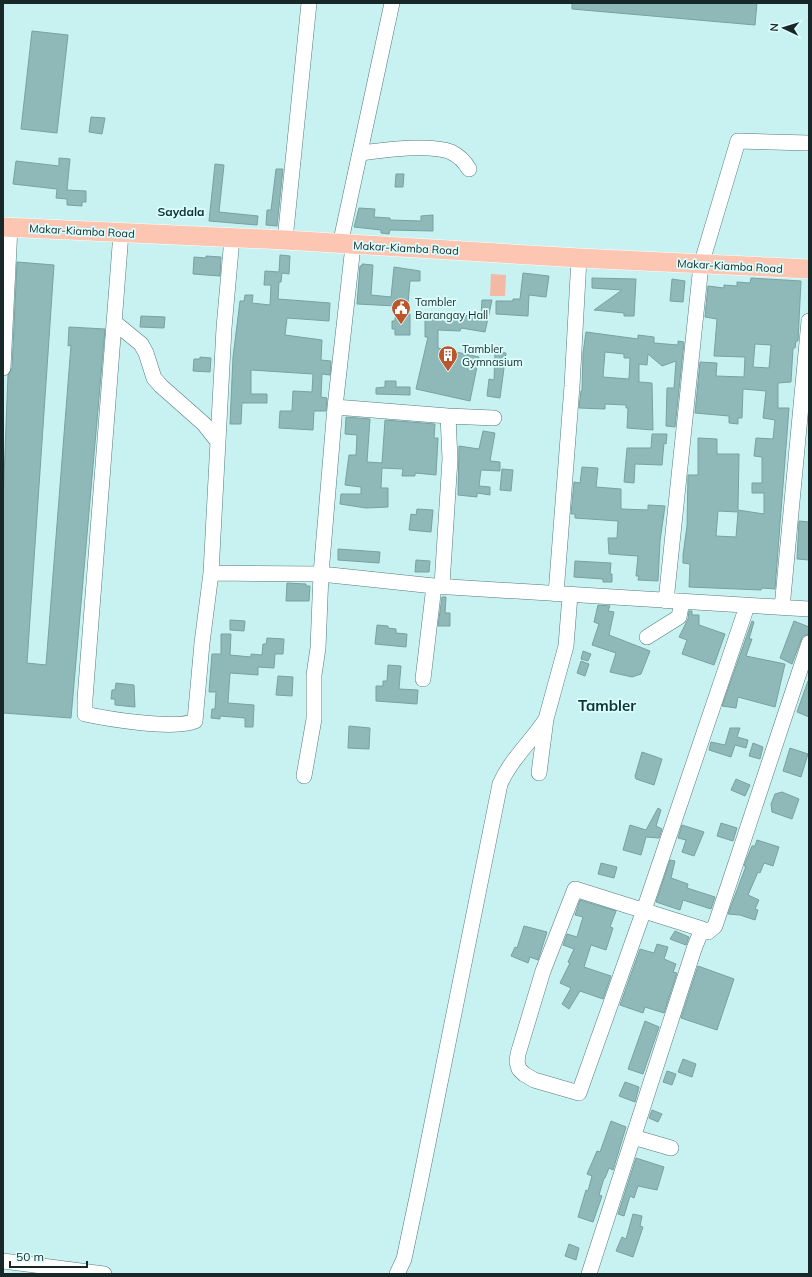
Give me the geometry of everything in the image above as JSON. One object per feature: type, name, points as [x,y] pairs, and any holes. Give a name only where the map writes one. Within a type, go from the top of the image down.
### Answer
[{"type":"main road","name":"Makar-Kiamba Road","points":[[6,227],[285,240],[346,245],[579,258],[809,269]]},
{"type":"street","points":[[285,240],[309,3]]},
{"type":"street","points":[[304,776],[314,719],[314,675],[318,648],[321,574],[335,407],[346,245],[361,153],[392,3]]},
{"type":"street","points":[[666,601],[701,264],[738,140],[809,143]]},
{"type":"street","points":[[361,153],[388,149],[444,151],[459,157],[469,169]]},
{"type":"street","points":[[3,368],[6,227]]},
{"type":"street","points":[[121,233],[85,714],[162,724],[182,724],[195,721],[202,643],[211,573],[224,328],[232,238]]},
{"type":"street","points":[[539,772],[546,719],[564,660],[563,595],[579,258]]},
{"type":"street","points":[[782,608],[809,321]]},
{"type":"street","points":[[114,322],[141,344],[146,353],[154,378],[204,424],[218,442]]},
{"type":"street","points":[[335,407],[494,418]]},
{"type":"street","points":[[422,679],[438,585],[450,459],[448,416]]},
{"type":"street","points":[[211,573],[321,574],[563,595],[682,601],[809,610]]},
{"type":"street","points":[[647,637],[679,617],[682,601]]},
{"type":"street","points":[[747,606],[644,910],[579,1093],[544,1083],[524,1074],[519,1069],[518,1054],[543,971],[575,889],[644,910],[708,932],[715,926],[809,643]]},
{"type":"street","points":[[397,1274],[404,1259],[416,1204],[500,784],[507,769],[533,739],[546,719]]},
{"type":"street","points":[[589,1274],[702,929]]},
{"type":"street","points":[[633,1137],[671,1148]]},
{"type":"street","points":[[3,1261],[104,1274]]},
{"type":"shaded area","points":[[491,274],[506,275],[505,296],[490,296]]},
{"type":"building","points":[[572,3],[757,3],[755,25],[572,9]]},
{"type":"building","points":[[32,31],[68,35],[57,133],[21,129]]},
{"type":"building","points":[[91,117],[105,118],[102,134],[89,132]]},
{"type":"building","points":[[59,158],[70,159],[67,190],[86,191],[86,202],[82,202],[82,206],[67,205],[67,199],[56,198],[57,189],[13,184],[16,161],[59,166]]},
{"type":"building","points":[[215,164],[224,165],[219,212],[258,216],[257,225],[209,221]]},
{"type":"building","points":[[276,169],[283,169],[277,226],[266,225],[267,210],[271,210]]},
{"type":"building","points":[[396,174],[404,174],[403,187],[395,187]]},
{"type":"building","points":[[359,208],[375,209],[374,217],[390,218],[390,220],[421,221],[421,216],[433,215],[433,231],[390,230],[389,234],[381,233],[381,230],[354,227]]},
{"type":"building","points":[[280,255],[290,256],[289,274],[282,273],[281,282],[279,282],[278,299],[330,303],[329,321],[287,318],[285,335],[322,340],[321,360],[331,361],[330,375],[322,374],[321,397],[327,398],[326,411],[314,411],[313,430],[279,428],[280,411],[292,411],[293,391],[312,392],[313,374],[251,370],[251,394],[267,394],[267,403],[242,403],[241,424],[230,424],[233,357],[240,301],[244,301],[245,295],[253,295],[252,303],[270,305],[271,285],[264,285],[265,271],[279,272]]},
{"type":"building","points":[[206,256],[221,257],[220,276],[193,274],[194,257],[206,258]]},
{"type":"building","points":[[17,262],[54,265],[27,663],[46,665],[71,345],[68,346],[69,327],[105,329],[71,718],[3,713],[3,503],[8,375],[12,368]]},
{"type":"building","points":[[362,264],[373,265],[371,295],[391,297],[394,267],[420,271],[420,281],[410,281],[407,314],[410,314],[410,335],[395,335],[395,329],[392,329],[392,321],[395,321],[396,306],[357,304],[360,266],[362,266]]},
{"type":"building","points":[[523,273],[549,276],[546,297],[529,295],[528,316],[496,314],[496,301],[513,301],[513,299],[520,299]]},
{"type":"building","points":[[592,278],[636,279],[634,316],[624,316],[624,313],[594,310],[622,290],[592,288]]},
{"type":"building","points":[[751,278],[801,281],[798,341],[796,341],[795,348],[793,348],[791,382],[778,383],[778,408],[789,408],[775,589],[762,588],[761,590],[689,587],[690,564],[683,563],[683,555],[687,526],[688,475],[698,475],[698,438],[717,439],[717,454],[739,454],[738,510],[764,514],[764,493],[752,493],[752,483],[762,483],[762,457],[754,456],[756,438],[773,439],[775,420],[763,418],[766,391],[743,389],[742,418],[738,418],[738,424],[729,423],[729,416],[695,413],[700,362],[717,363],[716,376],[744,377],[745,357],[714,356],[717,319],[705,317],[708,286],[724,288],[724,285],[737,286],[737,282],[750,283]],"holes":[[[755,344],[771,345],[769,368],[753,367]],[[718,511],[738,512],[736,537],[716,536]]]},
{"type":"building","points":[[672,279],[685,281],[683,302],[670,301]]},
{"type":"building","name":"Tambler Gymnasium","points":[[482,300],[492,300],[485,332],[461,328],[460,331],[438,330],[438,348],[479,357],[470,401],[416,389],[428,337],[425,337],[425,316],[451,314],[481,317]]},
{"type":"building","points":[[141,316],[165,317],[164,328],[140,327]]},
{"type":"building","points":[[586,332],[638,339],[638,335],[654,337],[654,343],[678,345],[678,341],[684,342],[675,427],[666,426],[667,388],[674,388],[676,361],[662,366],[648,354],[647,365],[639,364],[639,382],[652,383],[653,430],[627,428],[628,408],[626,408],[626,405],[605,404],[605,409],[579,408],[582,391],[583,353]],"holes":[[[605,352],[624,354],[624,358],[630,358],[629,379],[603,377]]]},
{"type":"building","points":[[495,352],[506,353],[500,398],[487,396],[489,379],[494,380]]},
{"type":"building","points":[[200,357],[211,358],[210,372],[193,371],[194,359],[200,359]]},
{"type":"building","points":[[385,381],[396,381],[396,387],[410,387],[410,395],[376,394],[376,388],[385,387]]},
{"type":"building","points":[[346,417],[370,419],[367,462],[382,463],[385,420],[435,424],[434,438],[438,438],[436,475],[415,473],[415,476],[402,476],[403,469],[382,468],[381,488],[388,488],[388,507],[366,508],[340,504],[341,494],[361,494],[361,487],[345,485],[349,455],[356,455],[357,435],[345,434]]},
{"type":"building","points":[[483,431],[495,433],[490,461],[500,462],[500,471],[481,470],[479,486],[490,487],[490,495],[477,493],[477,497],[458,495],[459,446],[479,449]]},
{"type":"building","points":[[652,434],[667,434],[666,444],[664,443],[662,465],[635,464],[634,483],[624,482],[627,448],[651,448]]},
{"type":"building","points":[[582,467],[598,468],[596,487],[621,489],[621,509],[648,510],[648,505],[665,506],[660,541],[658,581],[638,580],[639,576],[636,576],[638,556],[609,554],[608,538],[617,538],[618,521],[575,518],[575,514],[571,514],[574,482],[580,483]]},
{"type":"building","points":[[502,469],[513,470],[511,491],[500,490]]},
{"type":"building","points":[[417,509],[433,510],[431,532],[409,530],[411,514],[416,515]]},
{"type":"building","points":[[799,521],[809,522],[809,560],[797,559]]},
{"type":"building","points":[[338,549],[380,552],[379,563],[338,560]]},
{"type":"building","points":[[416,560],[430,561],[429,572],[415,572]]},
{"type":"building","points":[[575,561],[611,563],[610,574],[612,574],[612,582],[603,582],[603,579],[574,577]]},
{"type":"building","points":[[287,583],[306,584],[306,586],[310,586],[309,601],[286,601]]},
{"type":"building","points":[[442,597],[446,597],[445,613],[450,613],[450,626],[438,626]]},
{"type":"building","points":[[598,605],[610,606],[608,611],[614,612],[609,635],[650,651],[641,674],[632,677],[610,672],[616,653],[592,645],[599,624],[594,622]]},
{"type":"building","points":[[689,611],[692,611],[692,615],[699,615],[699,625],[725,634],[714,665],[682,654],[687,640],[679,637],[688,619]]},
{"type":"building","points":[[230,620],[245,621],[244,631],[230,630]]},
{"type":"building","points":[[752,621],[754,622],[749,639],[752,639],[746,656],[785,664],[775,707],[738,697],[736,708],[722,706]]},
{"type":"building","points":[[794,621],[809,627],[809,634],[803,636],[792,664],[780,658]]},
{"type":"building","points":[[377,625],[388,626],[388,628],[396,629],[396,633],[407,634],[406,647],[375,644]]},
{"type":"building","points":[[221,634],[231,634],[230,655],[251,657],[251,654],[262,655],[263,644],[266,644],[267,638],[284,639],[283,654],[275,654],[274,668],[258,667],[258,675],[230,673],[228,703],[254,705],[253,727],[245,727],[245,718],[220,716],[220,719],[211,718],[212,709],[215,709],[216,692],[209,692],[212,654],[221,654]]},
{"type":"building","points":[[583,651],[591,654],[588,661],[581,659]]},
{"type":"building","points":[[581,661],[589,664],[585,676],[577,673]]},
{"type":"building","points":[[388,665],[401,666],[399,689],[418,690],[417,704],[376,701],[376,686],[383,686],[383,681],[387,681]]},
{"type":"building","points":[[278,676],[293,677],[292,696],[276,695]]},
{"type":"building","points":[[809,681],[809,717],[797,712]]},
{"type":"building","points":[[116,683],[134,685],[135,707],[115,705],[115,699],[111,699],[112,690],[115,690]]},
{"type":"building","points":[[349,726],[370,728],[369,749],[348,748]]},
{"type":"building","points":[[730,728],[740,728],[737,737],[748,740],[746,748],[735,745],[731,757],[709,750],[711,742],[725,745]]},
{"type":"building","points":[[753,743],[763,747],[760,759],[749,756]]},
{"type":"building","points":[[790,748],[808,754],[801,777],[783,771]]},
{"type":"building","points":[[642,752],[662,759],[654,785],[636,779],[635,776]]},
{"type":"building","points":[[736,779],[750,785],[745,796],[731,790]]},
{"type":"building","points":[[782,792],[799,799],[792,819],[772,812],[771,804],[775,794]]},
{"type":"building","points":[[658,808],[661,810],[656,826],[662,829],[659,838],[646,837],[641,855],[623,850],[630,825],[646,830]]},
{"type":"building","points":[[721,823],[737,828],[733,841],[717,836]]},
{"type":"building","points":[[682,825],[704,832],[694,856],[682,852],[686,840],[678,838]]},
{"type":"building","points":[[757,840],[779,847],[773,866],[764,863],[760,873],[758,872],[748,895],[759,900],[755,909],[758,910],[755,920],[740,915],[728,914],[746,866],[744,866],[747,858],[752,846],[755,846]]},
{"type":"building","points":[[670,860],[675,861],[671,878],[688,884],[687,888],[715,897],[711,909],[683,900],[680,910],[656,902]]},
{"type":"building","points":[[601,863],[617,867],[614,878],[598,874]]},
{"type":"building","points":[[580,900],[616,911],[610,927],[613,928],[606,950],[591,945],[584,967],[611,976],[603,999],[580,991],[569,1009],[562,1004],[571,988],[560,983],[570,963],[568,962],[574,949],[563,945],[567,934],[577,937],[583,917],[575,915]]},
{"type":"building","points":[[524,926],[547,932],[538,960],[530,957],[528,963],[511,956],[515,947],[517,948]]},
{"type":"building","points":[[675,931],[689,937],[686,945],[670,939]]},
{"type":"building","points":[[657,944],[668,947],[664,959],[676,964],[673,972],[677,973],[664,1013],[645,1007],[643,1013],[620,1005],[640,949],[654,953]]},
{"type":"building","points":[[698,966],[734,979],[717,1030],[681,1018]]},
{"type":"building","points":[[645,1021],[659,1027],[643,1074],[628,1069]]},
{"type":"building","points":[[683,1059],[696,1064],[692,1077],[678,1072]]},
{"type":"building","points":[[667,1071],[676,1074],[672,1085],[663,1082]]},
{"type":"building","points":[[625,1082],[639,1087],[635,1102],[619,1096]]},
{"type":"building","points":[[652,1110],[662,1114],[658,1122],[649,1118]]},
{"type":"building","points":[[611,1121],[626,1127],[613,1170],[609,1168],[604,1178],[599,1195],[602,1196],[593,1222],[578,1217],[592,1176],[587,1174],[597,1151],[600,1152]]},
{"type":"building","points":[[636,1158],[664,1167],[657,1190],[638,1186],[634,1198],[630,1196],[624,1216],[618,1214]]},
{"type":"building","points":[[633,1214],[642,1216],[640,1226],[643,1227],[633,1257],[616,1251],[622,1237],[626,1239]]},
{"type":"building","points":[[569,1244],[579,1248],[576,1260],[565,1256]]},
{"type":"place","name":"Tambler Barangay Hall","points":[[401,325]]},
{"type":"place","name":"Tambler Gymnasium","points":[[448,372]]},
{"type":"district","name":"Saydala","points":[[181,211]]},
{"type":"district","name":"Tambler","points":[[607,705]]}]
